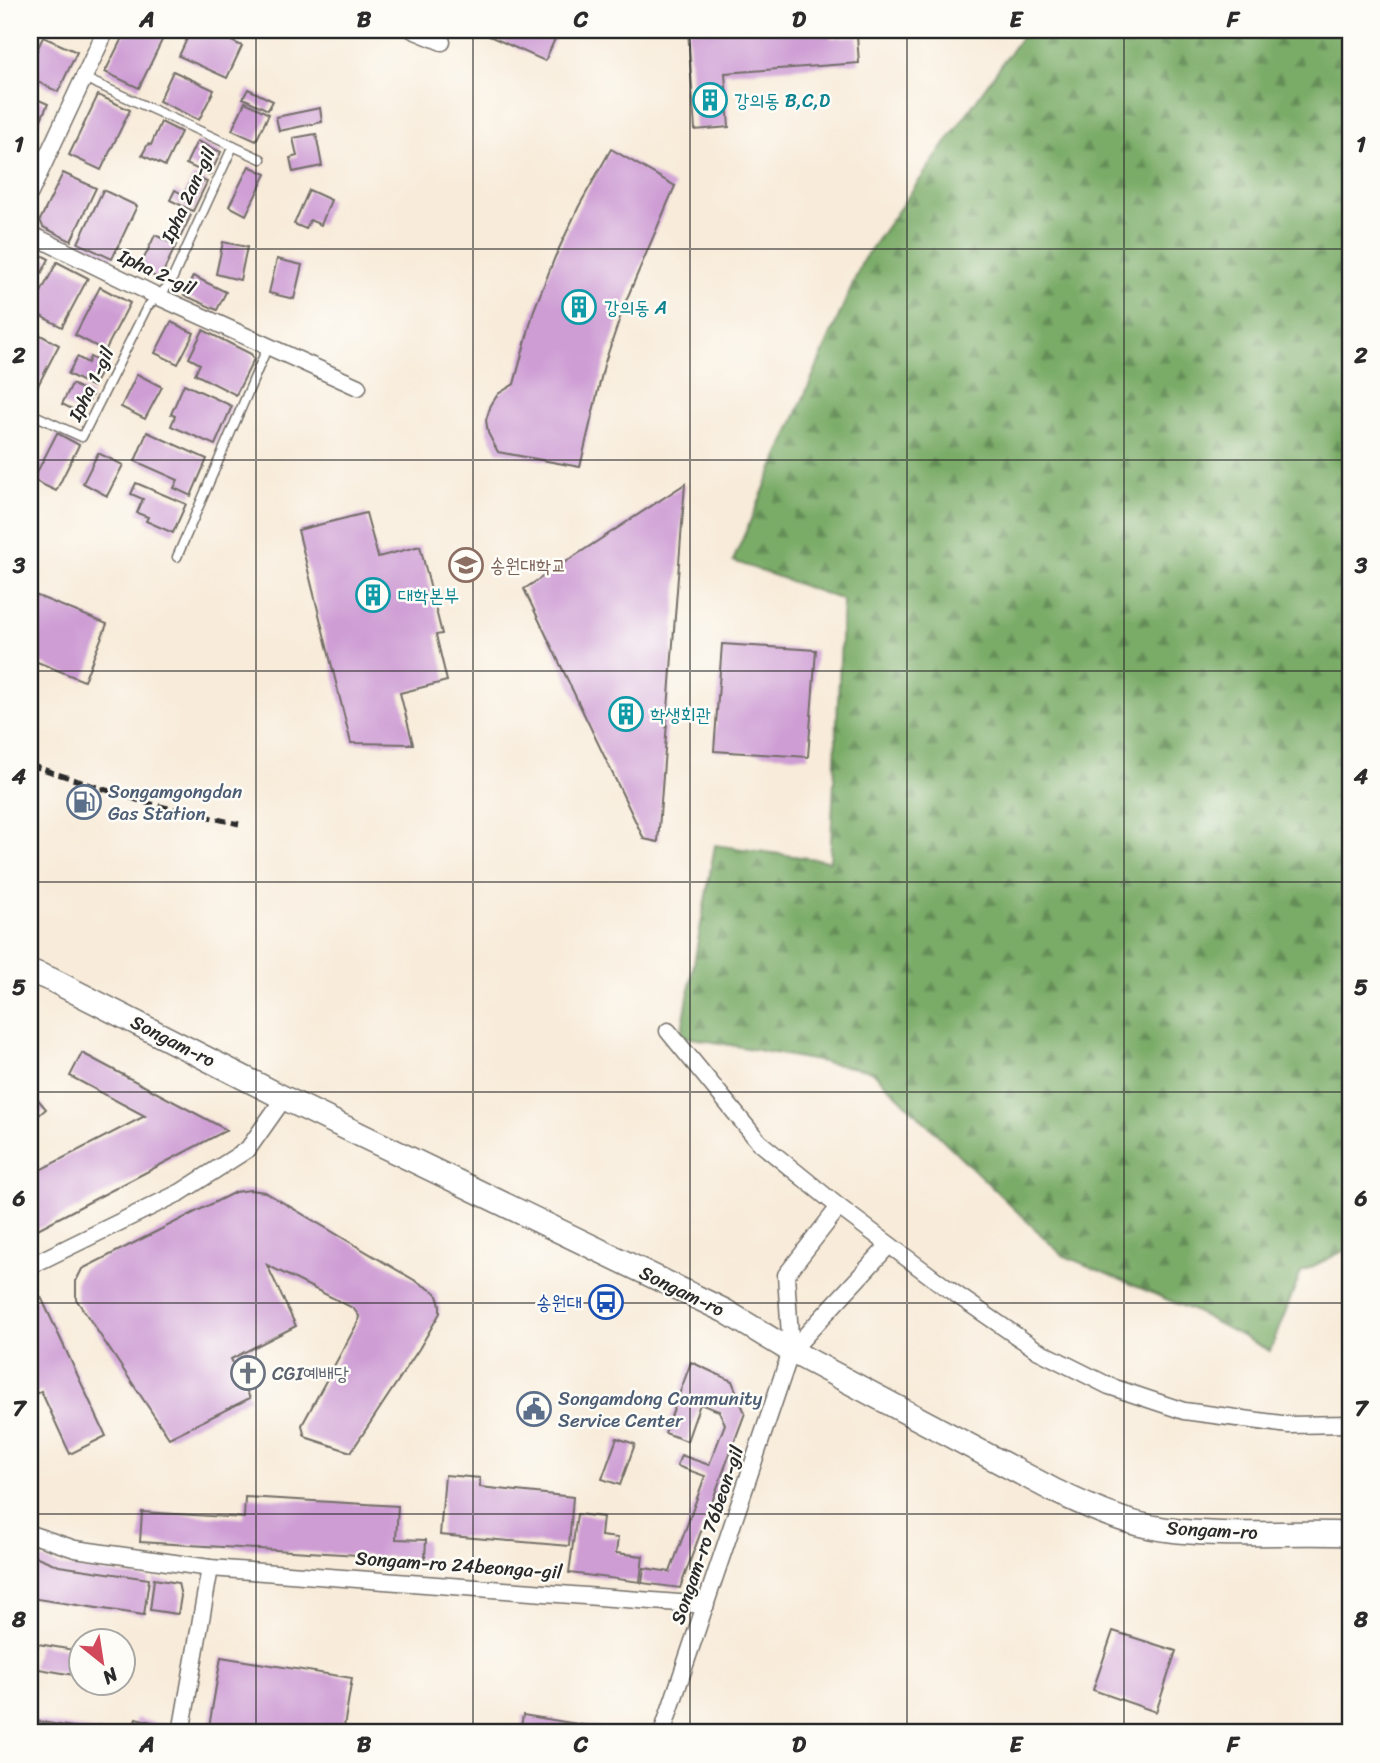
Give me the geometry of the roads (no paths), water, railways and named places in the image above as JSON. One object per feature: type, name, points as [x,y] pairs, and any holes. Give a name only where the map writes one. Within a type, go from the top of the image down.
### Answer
[{"type":"main road","name":"Songam-ro","points":[[30,971],[284,1098],[725,1311],[791,1351],[1053,1490],[1097,1510],[1161,1529],[1221,1534],[1350,1534]]},
{"type":"street","points":[[30,193],[106,30]]},
{"type":"street","points":[[413,30],[442,42]]},
{"type":"street","name":"Ipha 2-gil","points":[[30,234],[157,296],[358,387]]},
{"type":"street","points":[[668,1031],[759,1142],[889,1245],[1028,1345],[1109,1386],[1184,1411],[1289,1425],[1350,1424]]},
{"type":"street","points":[[30,1266],[181,1192],[248,1149],[284,1098]]},
{"type":"street","points":[[791,1351],[786,1275],[839,1207]]},
{"type":"street","points":[[791,1351],[889,1245]]},
{"type":"street","name":"Songam-ro 76beon-gil","points":[[662,1733],[791,1351]]},
{"type":"street","name":"Songam-ro 24beonga-gil","points":[[30,1534],[47,1542],[75,1549],[210,1567],[706,1605]]},
{"type":"street","points":[[181,1733],[210,1567]]},
{"type":"lane","name":"Ipha 2an-gil","points":[[84,78],[261,159]]},
{"type":"lane","name":"Ipha 2an-gil","points":[[157,296],[170,284],[233,146]]},
{"type":"lane","name":"Ipha 1-gil","points":[[30,413],[82,437],[147,307],[157,296]]},
{"type":"lane","points":[[177,556],[268,346]]},
{"type":"railway","points":[[30,765],[143,802],[239,824]]},
{"type":"place","name":"강의동 B,C,D","points":[[710,100]]},
{"type":"place","name":"강의동 A","points":[[579,307]]},
{"type":"place","name":"송원대학교","points":[[466,565]]},
{"type":"place","name":"대학본부","points":[[373,595]]},
{"type":"place","name":"학생회관","points":[[626,714]]},
{"type":"place","name":"Songamgongdan Gas Station","points":[[84,802]]},
{"type":"place","name":"송원대","points":[[606,1302]]},
{"type":"place","name":"CGI예배당","points":[[248,1373]]},
{"type":"place","name":"Songamdong Community Service Center","points":[[534,1409]]}]
